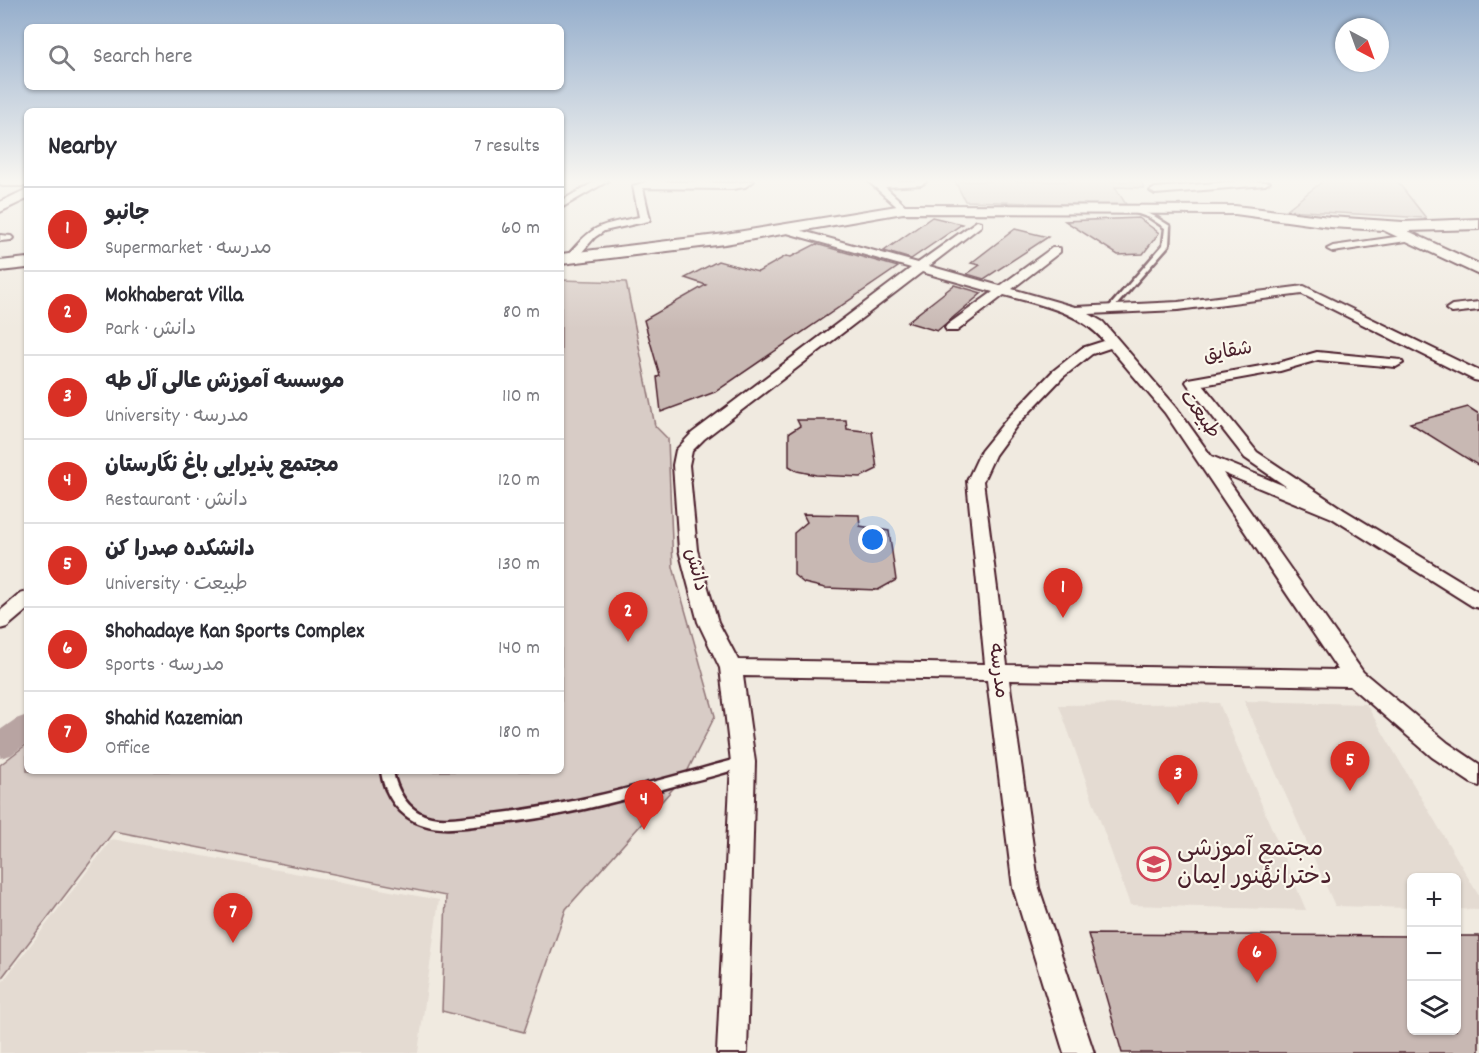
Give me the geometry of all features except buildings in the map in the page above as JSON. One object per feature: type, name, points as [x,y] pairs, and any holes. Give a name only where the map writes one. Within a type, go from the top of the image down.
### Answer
[{"type":"street","points":[[566,258],[596,230]]},
{"type":"street","points":[[566,258],[724,239],[777,230]]},
{"type":"street","name":"طبیعت","points":[[788,230],[1074,311],[1098,325],[1171,410],[1355,678],[1440,750],[1479,776]]},
{"type":"street","name":"دانش","points":[[732,1053],[743,762],[731,668],[708,622],[688,550],[681,465],[684,450],[698,436],[969,230]]},
{"type":"street","points":[[1400,230],[1479,261]]},
{"type":"street","points":[[1333,249],[1423,230]]},
{"type":"street","points":[[1406,232],[1479,270]]},
{"type":"street","points":[[952,328],[1056,250]]},
{"type":"street","points":[[0,266],[24,263]]},
{"type":"street","points":[[1074,311],[1178,306],[1304,290],[1479,377]]},
{"type":"street","points":[[1452,309],[1479,306]]},
{"type":"street","points":[[1377,325],[1395,320]]},
{"type":"street","name":"مدرسه","points":[[1079,1053],[1026,888],[997,673],[975,481],[987,454],[1012,422],[1058,374],[1087,351],[1113,342]]},
{"type":"street","name":"شقایق","points":[[1396,363],[1317,356],[1280,367],[1193,382],[1251,455],[1338,514],[1479,601]]},
{"type":"street","name":"شقایق","points":[[1206,460],[1338,514]]},
{"type":"street","points":[[0,622],[24,602]]},
{"type":"street","points":[[731,668],[1355,678]]},
{"type":"lane","points":[[1112,308],[1166,245],[1168,230]]},
{"type":"lane","points":[[387,774],[387,782],[402,805],[419,818],[445,823],[556,812],[743,762]]},
{"type":"shaded area","points":[[564,280],[626,282],[655,426],[668,439],[673,567],[715,716],[686,774],[566,909],[524,1032],[442,1011],[446,896],[114,831],[0,980],[0,765],[24,746],[24,774],[564,774]]},
{"type":"shaded area","points":[[1244,701],[1366,704],[1479,896],[1479,910],[1461,909],[1461,873],[1407,873],[1407,908],[1335,906]]},
{"type":"shaded area","points":[[1219,703],[1306,910],[1130,905],[1059,705]]},
{"type":"shaded area","points":[[112,839],[439,900],[418,1053],[0,1053],[0,985]]},
{"type":"waterway","points":[[0,746],[24,729]]},
{"type":"place","name":"جانبو","points":[[1063,618]]},
{"type":"place","name":"Mokhaberat Villa","points":[[628,642]]},
{"type":"place","name":"دانشکده صدرا کن","points":[[1350,791]]},
{"type":"place","name":"موسسه آموزش عالی آل طه","points":[[1178,805]]},
{"type":"place","name":"مجتمع پذیرایی باغ نگارستان","points":[[644,830]]},
{"type":"place","name":"مجتمع آموزشی دخترانهٔنور ایمان","points":[[1154,864]]},
{"type":"place","name":"Shahid Kazemian","points":[[233,943]]},
{"type":"place","name":"Shohadaye Kan Sports Complex","points":[[1257,983]]}]
